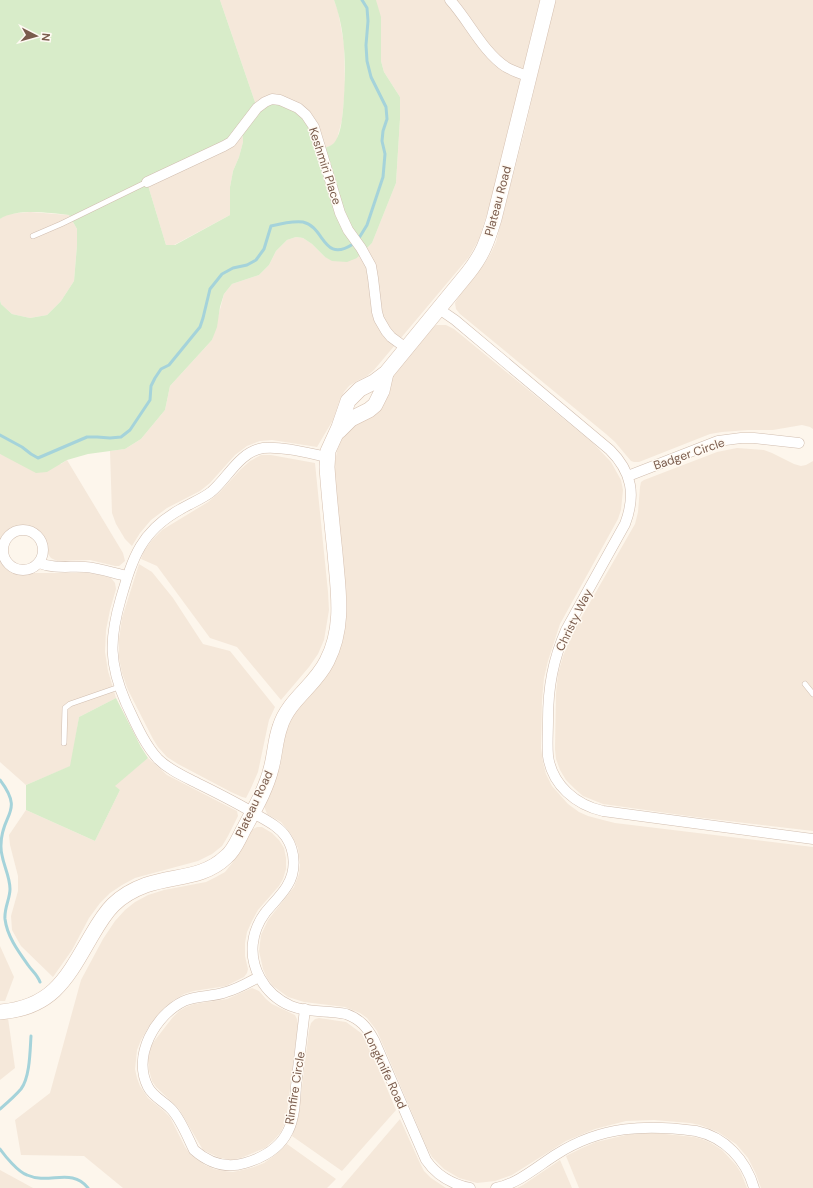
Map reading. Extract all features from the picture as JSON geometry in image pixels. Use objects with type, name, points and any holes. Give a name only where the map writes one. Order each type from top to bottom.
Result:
[{"type":"street","points":[[450,0],[488,51],[506,67],[529,77]]},
{"type":"street","name":"Plateau Road","points":[[0,1012],[22,1008],[37,1003],[55,990],[72,969],[106,913],[124,896],[146,885],[199,873],[223,860],[234,848],[260,797],[272,768],[277,736],[283,718],[288,709],[322,671],[331,652],[337,633],[340,603],[327,457],[331,443],[351,398],[360,389],[374,382],[386,373],[439,309],[477,261],[485,248],[494,219],[548,0]]},
{"type":"street","name":"Keshmiri Place","points":[[147,182],[230,142],[258,108],[265,102],[272,99],[280,100],[298,108],[306,115],[314,128],[340,213],[348,230],[361,248],[371,266],[379,319],[391,337],[406,348]]},
{"type":"street","name":"Christy Way","points":[[439,309],[455,320],[610,450],[623,465],[630,484],[631,494],[629,514],[625,524],[566,630],[552,674],[548,699],[547,747],[549,760],[555,778],[564,790],[576,800],[603,812],[813,839]]},
{"type":"street","name":"Plateau Road","points":[[337,432],[351,419],[369,410],[375,405],[382,391],[386,373]]},
{"type":"street","name":"Badger Circle","points":[[628,476],[718,441],[754,438],[799,443]]},
{"type":"street","name":"Longknife Road","points":[[327,457],[273,448],[264,448],[255,451],[239,462],[212,491],[173,513],[152,530],[137,551],[127,576],[115,620],[112,648],[113,664],[119,687],[145,742],[159,760],[176,772],[252,812],[276,827],[284,835],[290,846],[293,854],[293,872],[287,887],[265,912],[259,922],[253,939],[252,956],[259,977],[271,994],[277,999],[293,1007],[346,1014],[354,1017],[365,1026],[374,1040],[426,1160],[435,1172],[443,1178],[470,1188]]},
{"type":"street","points":[[39,563],[57,567],[96,568],[127,576]]},
{"type":"street","name":"Rimfire Circle","points":[[259,977],[226,992],[194,998],[180,1003],[174,1007],[158,1024],[146,1042],[142,1068],[149,1090],[173,1111],[194,1150],[207,1160],[223,1166],[240,1165],[251,1162],[270,1152],[283,1139],[288,1131],[293,1114],[305,1009]]},
{"type":"street","points":[[496,1188],[511,1183],[559,1152],[588,1138],[618,1129],[649,1127],[703,1132],[718,1140],[734,1152],[741,1160],[750,1175],[754,1188]]},
{"type":"lane","name":"Keshmiri Place","points":[[33,236],[147,182]]},
{"type":"lane","points":[[805,684],[813,694]]},
{"type":"lane","points":[[64,743],[65,708],[70,704],[119,687]]},
{"type":"shaded area","points":[[220,0],[334,0],[338,11],[344,44],[345,88],[342,120],[337,139],[333,145],[321,149],[257,108]]},
{"type":"shaded area","points":[[376,0],[540,0],[491,201],[479,239],[469,257],[374,370],[367,376],[349,386],[344,392],[333,420],[317,447],[272,440],[260,441],[247,446],[235,455],[210,483],[200,491],[167,508],[151,520],[140,533],[132,546],[125,539],[116,524],[112,513],[110,451],[125,449],[141,439],[165,410],[170,386],[212,340],[224,294],[232,284],[259,275],[269,265],[276,251],[287,240],[296,237],[303,238],[312,244],[325,257],[357,258],[372,243],[396,183],[400,119],[400,97],[384,72],[381,61]]},
{"type":"shaded area","points":[[555,0],[813,0],[813,429],[802,425],[773,430],[748,430],[710,434],[639,462],[631,461],[606,434],[460,314],[456,309],[455,303],[459,296],[485,263],[496,242],[525,129]]},
{"type":"shaded area","points":[[242,128],[243,142],[233,171],[230,187],[230,215],[174,245],[166,245],[147,182]]},
{"type":"shaded area","points":[[30,212],[69,215],[77,229],[77,245],[74,281],[61,301],[47,315],[30,318],[12,314],[1,304],[0,219],[7,214]]},
{"type":"shaded area","points":[[436,325],[446,325],[454,329],[593,443],[611,462],[621,480],[623,490],[621,510],[618,519],[560,624],[544,678],[541,748],[546,774],[552,786],[568,804],[579,812],[615,823],[813,847],[813,1188],[761,1188],[748,1158],[736,1144],[718,1132],[690,1123],[654,1120],[626,1121],[595,1129],[566,1141],[512,1175],[495,1181],[477,1183],[459,1178],[444,1169],[432,1157],[377,1031],[367,1018],[360,1013],[345,1007],[304,1002],[288,997],[273,986],[263,969],[259,951],[261,935],[268,920],[294,887],[299,874],[300,865],[298,848],[291,834],[281,822],[267,814],[264,806],[280,767],[287,725],[345,624],[347,603],[334,468],[337,451],[344,434]]},
{"type":"shaded area","points":[[737,448],[764,450],[801,466],[813,461],[813,831],[603,804],[583,796],[575,789],[566,780],[556,759],[556,693],[558,674],[563,656],[577,625],[635,524],[638,512],[641,482],[717,452]]},
{"type":"shaded area","points":[[0,454],[61,464],[67,460],[123,553],[125,561],[119,566],[115,566],[90,560],[57,561],[51,558],[48,554],[45,541],[41,534],[34,529],[25,527],[9,530],[0,542]]},
{"type":"shaded area","points":[[261,455],[271,455],[315,463],[328,592],[329,610],[324,640],[318,654],[281,700],[237,647],[210,638],[157,566],[141,559],[144,551],[162,530],[208,502],[219,493],[250,461]]},
{"type":"shaded area","points":[[0,557],[3,564],[12,571],[21,573],[89,573],[111,578],[115,583],[116,589],[106,630],[105,652],[108,671],[116,698],[79,717],[71,766],[26,785],[0,762]]},
{"type":"shaded area","points":[[139,564],[152,572],[173,598],[203,644],[230,651],[275,707],[269,720],[258,772],[246,798],[231,792],[167,757],[153,739],[128,690],[119,658],[119,639],[122,618]]},
{"type":"shaded area","points":[[148,758],[167,775],[237,811],[238,816],[222,846],[212,854],[198,861],[135,878],[110,893],[100,903],[89,918],[72,950],[53,977],[21,946],[12,930],[11,916],[18,891],[18,876],[9,835],[26,810],[95,841],[120,790],[114,786]]},
{"type":"shaded area","points":[[257,827],[262,827],[272,833],[279,840],[284,848],[286,869],[279,886],[258,910],[247,932],[245,956],[248,969],[247,973],[244,977],[226,986],[184,994],[165,1007],[148,1028],[137,1050],[135,1069],[137,1078],[140,1086],[148,1098],[170,1117],[185,1147],[191,1155],[205,1165],[214,1169],[233,1172],[254,1167],[264,1163],[287,1144],[336,1179],[327,1188],[123,1188],[84,1156],[21,1155],[15,1120],[50,1093],[81,980],[103,939],[115,921],[135,902],[148,895],[164,890],[206,882],[225,872],[241,850],[250,832]]},
{"type":"shaded area","points":[[0,946],[14,977],[5,1001],[0,1001]]},
{"type":"shaded area","points":[[252,988],[259,991],[272,1004],[295,1015],[298,1024],[287,1113],[281,1132],[265,1148],[241,1158],[231,1160],[220,1158],[203,1150],[179,1109],[156,1087],[152,1081],[148,1059],[151,1046],[179,1011],[194,1004],[227,999]]},
{"type":"shaded area","points":[[8,1018],[15,1068],[0,1080],[0,1019]]},
{"type":"shaded area","points":[[319,1018],[346,1022],[361,1033],[367,1041],[396,1110],[342,1171],[292,1136],[298,1119],[309,1030],[311,1023],[315,1019]]},
{"type":"shaded area","points":[[400,1119],[424,1171],[431,1178],[446,1188],[341,1188]]},
{"type":"shaded area","points":[[640,1133],[694,1137],[711,1143],[722,1150],[736,1165],[747,1188],[579,1188],[566,1156],[596,1142]]},
{"type":"shaded area","points":[[560,1160],[572,1188],[517,1188],[523,1185]]},
{"type":"shaded area","points":[[0,1170],[33,1188],[0,1188]]},
{"type":"green space","points":[[0,0],[220,0],[257,108],[265,102],[298,108],[321,149],[332,145],[338,137],[343,110],[345,69],[343,41],[334,0],[376,0],[381,17],[381,61],[384,72],[400,97],[400,119],[396,183],[372,243],[357,258],[347,262],[332,261],[325,257],[312,244],[303,238],[296,237],[287,240],[276,251],[269,265],[259,275],[232,284],[224,294],[220,307],[217,327],[212,340],[170,386],[165,410],[141,439],[125,449],[88,454],[67,460],[47,472],[36,473],[0,454],[0,300],[1,304],[12,314],[30,318],[47,315],[61,301],[74,281],[77,229],[69,215],[43,212],[24,212],[15,213],[0,219]],"holes":[[[242,128],[243,142],[233,171],[230,187],[230,215],[175,245],[166,245],[147,182],[237,135]]]},
{"type":"green space","points":[[116,698],[148,758],[115,786],[120,790],[95,841],[26,810],[26,785],[70,766],[79,717]]},
{"type":"waterway","points":[[359,238],[367,225],[383,177],[385,154],[382,141],[383,131],[387,119],[386,107],[371,77],[367,61],[367,8],[362,0]]},
{"type":"waterway","points":[[0,435],[38,458],[87,437],[121,437],[130,430],[150,400],[151,386],[161,369],[169,365],[200,327],[210,289],[222,274],[233,268],[247,265],[256,260],[264,249],[271,226],[291,222],[303,222],[316,230],[325,242],[336,250],[343,249],[353,244]]},
{"type":"waterway","points":[[0,780],[11,800],[10,813],[4,826],[1,845],[2,856],[10,883],[5,915],[6,925],[17,949],[40,982]]},
{"type":"waterway","points":[[0,1109],[21,1089],[24,1084],[29,1064],[31,1036]]},
{"type":"waterway","points":[[0,1149],[8,1160],[27,1175],[35,1178],[67,1177],[82,1182],[88,1188]]}]
